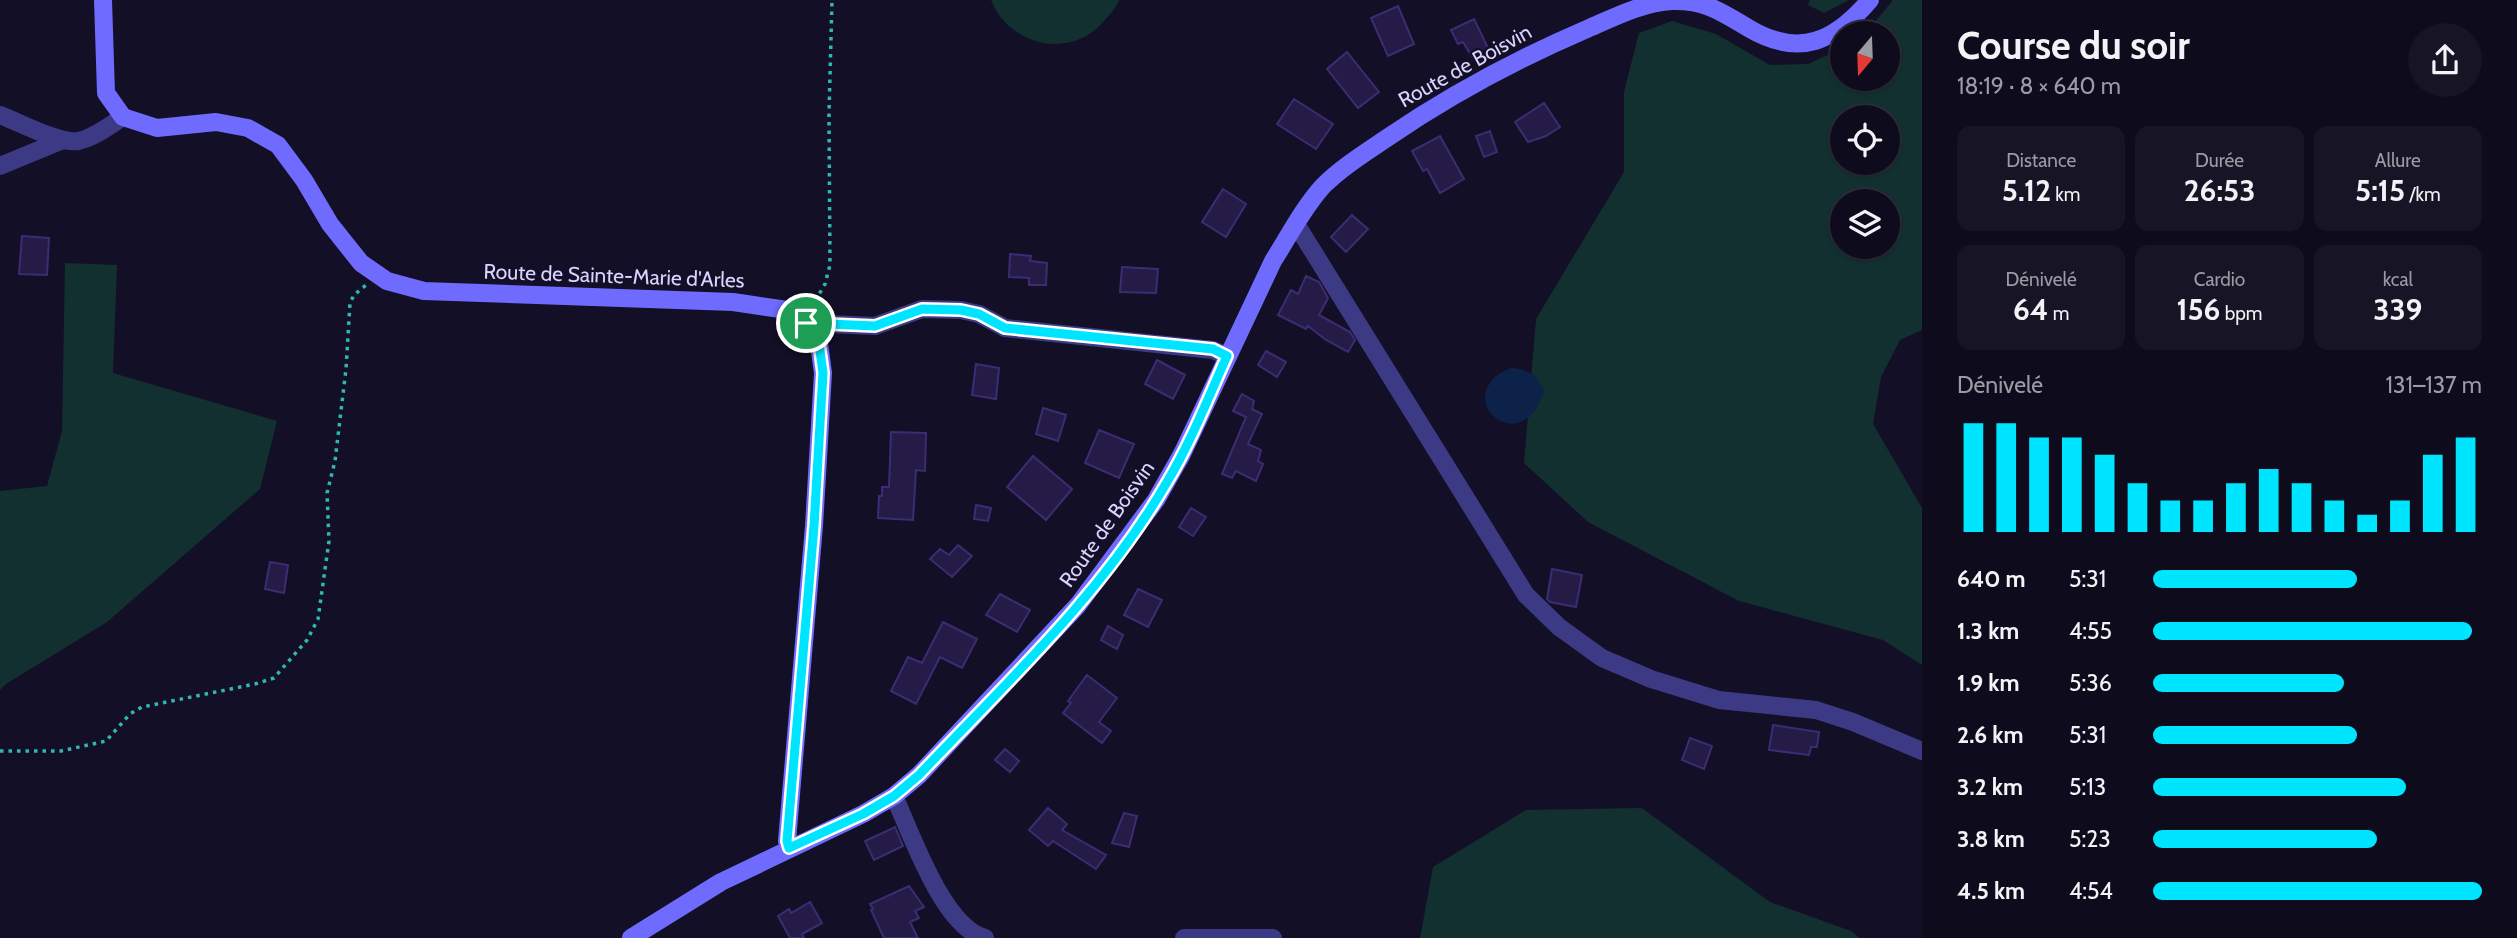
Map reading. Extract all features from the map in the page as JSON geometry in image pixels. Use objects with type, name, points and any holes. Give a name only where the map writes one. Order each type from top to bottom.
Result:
[{"type":"main road","points":[[103,0],[106,93],[123,117]]},
{"type":"main road","name":"Route de Boisvin","points":[[631,938],[721,882],[863,814],[894,796],[919,775],[1078,606],[1114,560],[1168,482],[1273,261],[1323,186],[1349,164],[1428,109],[1534,51],[1629,10],[1674,1],[1705,4],[1719,9],[1768,39],[1800,45],[1832,35],[1846,25],[1870,0]]},
{"type":"main road","name":"Route de Sainte-Marie d'Arles","points":[[123,117],[137,124],[157,128],[216,122],[248,128],[278,145],[304,180],[330,224],[361,263],[387,281],[424,291],[733,302],[787,310],[806,323]]},
{"type":"main road","points":[[789,848],[787,841],[814,526],[823,373],[818,336],[806,323]]},
{"type":"street","points":[[0,115],[64,140],[78,141],[123,117]]},
{"type":"street","points":[[0,166],[64,140]]},
{"type":"street","points":[[1296,224],[1526,595],[1559,628],[1602,658],[1651,679],[1719,700],[1815,710],[1853,722],[1922,751]]},
{"type":"street","points":[[806,323],[875,326],[922,309],[961,310],[979,314],[1005,328],[1213,349],[1227,356]]},
{"type":"street","points":[[894,796],[943,902],[956,920],[970,932],[985,938]]},
{"type":"street","points":[[1184,938],[1273,938]]},
{"type":"path","points":[[806,323],[811,306],[825,284],[830,265],[829,114],[832,0]]},
{"type":"path","points":[[0,751],[61,751],[106,741],[130,714],[142,707],[274,678],[307,640],[318,619],[328,541],[327,493],[335,461],[350,303],[354,295],[378,274]]},
{"type":"green space","points":[[991,0],[1119,0],[1110,14],[1090,34],[1075,41],[1058,44],[1026,37],[1012,28],[1000,16]]},
{"type":"green space","points":[[1810,0],[1849,0],[1824,13],[1808,5]]},
{"type":"green space","points":[[1893,0],[1922,0],[1922,330],[1900,340],[1881,377],[1873,424],[1922,508],[1922,665],[1883,640],[1739,601],[1588,522],[1524,463],[1536,319],[1624,172],[1624,92],[1639,33],[1672,21],[1716,34],[1770,65],[1808,64],[1830,54],[1830,91],[1900,91],[1900,21],[1876,21]]},
{"type":"green space","points":[[65,263],[117,265],[113,373],[277,421],[260,489],[107,622],[0,690],[0,491],[47,486],[62,431]]},
{"type":"green space","points":[[1642,808],[1770,902],[1851,931],[1860,938],[1420,938],[1433,867],[1526,810]]},
{"type":"water","points":[[1511,368],[1531,373],[1544,390],[1535,410],[1524,421],[1511,424],[1499,421],[1490,413],[1485,402],[1487,389],[1496,376]]},
{"type":"building","points":[[1398,6],[1414,44],[1388,56],[1371,18]]},
{"type":"building","points":[[1474,19],[1489,50],[1472,57],[1463,42],[1458,44],[1451,30]]},
{"type":"building","points":[[1347,52],[1379,92],[1358,108],[1327,69]]},
{"type":"building","points":[[1294,99],[1333,124],[1316,149],[1277,124]]},
{"type":"building","points":[[1544,103],[1560,127],[1546,136],[1528,142],[1515,122]]},
{"type":"building","points":[[1490,131],[1497,152],[1484,157],[1476,136]]},
{"type":"building","points":[[1440,136],[1464,179],[1440,193],[1427,169],[1423,171],[1412,151]]},
{"type":"building","points":[[1223,189],[1246,204],[1226,237],[1202,222]]},
{"type":"building","points":[[1352,215],[1368,229],[1346,252],[1331,237]]},
{"type":"building","points":[[22,236],[49,238],[47,275],[19,274]]},
{"type":"building","points":[[1010,254],[1031,256],[1030,261],[1047,263],[1046,285],[1029,285],[1029,278],[1009,277]]},
{"type":"building","points":[[1122,267],[1158,269],[1156,293],[1120,292]]},
{"type":"building","points":[[1306,276],[1319,282],[1328,298],[1319,315],[1350,332],[1355,340],[1348,352],[1308,326],[1306,329],[1278,315],[1291,290],[1298,294]]},
{"type":"building","points":[[1266,351],[1286,362],[1277,377],[1258,365]]},
{"type":"building","points":[[1157,360],[1185,375],[1173,399],[1145,384]]},
{"type":"building","points":[[976,364],[999,368],[996,399],[972,395]]},
{"type":"building","points":[[1242,394],[1254,401],[1252,409],[1262,414],[1248,444],[1261,450],[1258,461],[1263,464],[1256,481],[1236,471],[1232,478],[1222,474],[1246,417],[1233,411]]},
{"type":"building","points":[[1043,408],[1066,415],[1058,441],[1036,434]]},
{"type":"building","points":[[1099,430],[1134,444],[1119,478],[1085,463]]},
{"type":"building","points":[[891,432],[926,433],[925,471],[916,470],[913,520],[878,518],[882,487],[889,487]]},
{"type":"building","points":[[1033,456],[1072,489],[1046,520],[1007,487]]},
{"type":"building","points":[[976,505],[991,508],[988,521],[974,519]]},
{"type":"building","points":[[1191,508],[1206,517],[1193,536],[1179,527]]},
{"type":"building","points":[[958,545],[972,556],[952,577],[930,559],[940,549],[949,555]]},
{"type":"building","points":[[270,562],[288,565],[284,593],[265,589]]},
{"type":"building","points":[[1552,569],[1582,575],[1576,607],[1547,599]]},
{"type":"building","points":[[1138,589],[1162,600],[1148,627],[1124,615]]},
{"type":"building","points":[[1000,594],[1030,610],[1017,632],[986,615]]},
{"type":"building","points":[[943,622],[977,639],[962,668],[940,657],[916,704],[891,691],[908,657],[922,663]]},
{"type":"building","points":[[1108,626],[1123,635],[1117,649],[1101,640]]},
{"type":"building","points":[[1087,675],[1117,698],[1099,722],[1111,731],[1102,743],[1063,713],[1071,703],[1068,701]]},
{"type":"building","points":[[1773,725],[1819,732],[1817,747],[1811,747],[1809,755],[1769,750]]},
{"type":"building","points":[[1690,738],[1712,746],[1704,769],[1682,760]]},
{"type":"building","points":[[1005,749],[1019,761],[1010,772],[995,760]]},
{"type":"building","points":[[1048,808],[1067,824],[1062,830],[1106,855],[1096,869],[1053,841],[1048,846],[1029,830]]},
{"type":"building","points":[[1124,813],[1137,816],[1129,847],[1112,843]]},
{"type":"building","points":[[895,827],[903,846],[874,860],[865,841]]},
{"type":"building","points":[[909,886],[924,907],[915,911],[919,918],[910,922],[918,938],[884,938],[870,904]]},
{"type":"building","points":[[810,902],[822,923],[802,934],[804,938],[790,938],[778,916],[789,909],[791,913]]},
{"type":"route","points":[[922,309],[961,310],[979,314],[1005,328],[1213,349],[1227,356],[1168,482],[1114,560],[1078,606],[919,775],[894,796],[863,814],[789,848],[787,841],[814,526],[823,373],[818,336],[806,323],[875,326],[922,309]]}]
